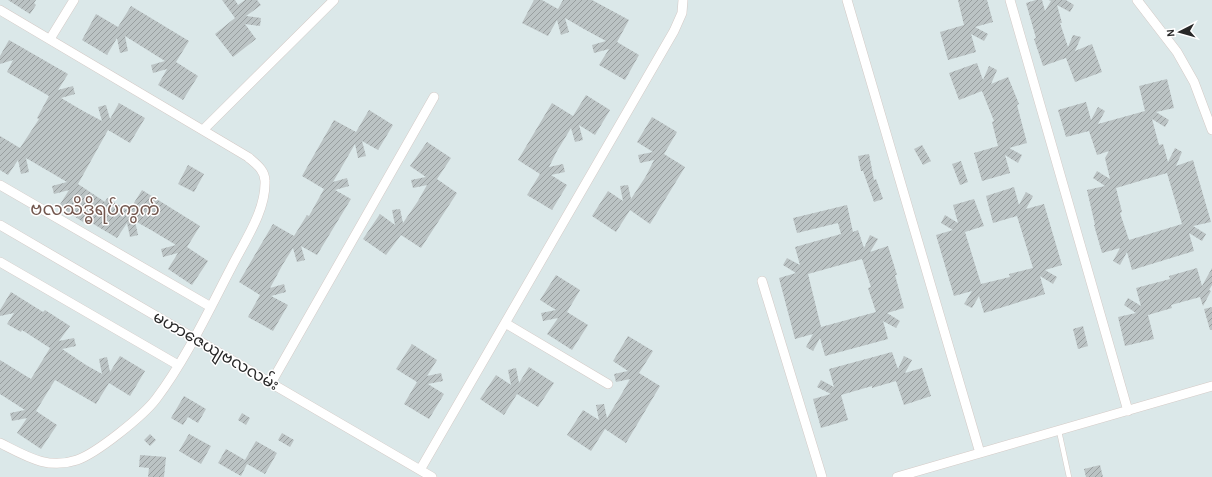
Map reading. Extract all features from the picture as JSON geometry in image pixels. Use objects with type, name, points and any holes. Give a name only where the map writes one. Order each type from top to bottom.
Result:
[{"type":"street","points":[[50,39],[74,0]]},
{"type":"street","points":[[203,130],[334,0]]},
{"type":"street","points":[[420,470],[674,31],[682,13],[682,0]]},
{"type":"street","points":[[847,0],[980,453]]},
{"type":"street","points":[[1010,0],[1128,410]]},
{"type":"street","points":[[1138,0],[1177,52],[1194,82],[1212,130]]},
{"type":"street","points":[[0,10],[248,157],[261,168],[266,180],[264,197],[256,220],[195,338],[155,400],[128,425],[100,447],[78,460],[48,464],[27,457],[0,443]]},
{"type":"street","points":[[271,383],[434,97]]},
{"type":"street","points":[[0,185],[211,307]]},
{"type":"street","name":"မဟာဇေယျဗလလမ်း","points":[[0,225],[432,477]]},
{"type":"street","points":[[0,262],[178,365]]},
{"type":"street","points":[[762,281],[822,477]]},
{"type":"street","points":[[505,323],[608,384]]},
{"type":"street","points":[[897,477],[1212,386]]},
{"type":"lane","points":[[1059,431],[1069,477]]},
{"type":"building","points":[[8,0],[36,0],[34,3],[36,5],[30,14]]},
{"type":"building","points":[[222,0],[235,0],[238,5],[245,0],[257,0],[261,5],[246,16],[261,18],[260,26],[245,24],[256,39],[233,57],[215,34],[235,18]]},
{"type":"building","points":[[534,0],[542,0],[558,9],[563,0],[592,0],[629,20],[617,42],[639,55],[625,80],[599,65],[609,49],[594,53],[592,45],[606,41],[565,18],[569,32],[561,35],[557,20],[548,36],[522,23]]},
{"type":"building","points":[[958,0],[987,0],[993,22],[975,27],[988,34],[984,41],[971,34],[976,52],[948,60],[940,32],[964,25]]},
{"type":"building","points":[[1042,0],[1045,11],[1051,1],[1049,0],[1066,0],[1074,5],[1070,12],[1057,5],[1062,23],[1060,23],[1068,47],[1073,35],[1081,37],[1075,51],[1092,44],[1102,72],[1075,82],[1066,58],[1043,66],[1034,39],[1036,38],[1026,3]]},
{"type":"building","points":[[131,6],[189,41],[176,62],[198,76],[183,100],[158,85],[167,69],[153,73],[151,65],[165,61],[125,36],[128,51],[120,53],[117,38],[107,55],[82,40],[96,14],[118,27]]},
{"type":"building","points":[[9,40],[68,74],[58,90],[73,86],[75,94],[61,98],[85,112],[102,121],[98,107],[106,105],[110,119],[119,103],[145,118],[130,143],[108,130],[78,184],[105,202],[107,198],[129,211],[142,190],[200,226],[187,247],[208,261],[192,285],[168,269],[178,253],[163,257],[161,249],[176,245],[151,230],[135,221],[138,235],[130,237],[127,223],[117,238],[85,219],[83,222],[59,206],[69,190],[54,194],[52,186],[67,182],[26,158],[29,172],[21,174],[18,160],[8,175],[0,170],[0,136],[20,148],[39,119],[37,118],[49,96],[7,72],[13,60],[0,64],[0,56]]},
{"type":"building","points":[[977,63],[983,80],[989,66],[997,70],[991,84],[1008,77],[1019,104],[1017,105],[1027,143],[1009,148],[1022,155],[1018,163],[1005,155],[1010,173],[982,181],[974,153],[998,146],[992,122],[994,121],[982,91],[959,100],[949,73]]},
{"type":"building","points":[[1167,79],[1174,108],[1156,112],[1169,120],[1165,127],[1152,119],[1159,145],[1163,144],[1168,162],[1175,148],[1182,152],[1176,166],[1193,160],[1211,222],[1193,226],[1206,234],[1202,241],[1189,233],[1194,251],[1132,270],[1127,252],[1120,265],[1113,261],[1120,248],[1102,253],[1094,225],[1087,190],[1105,186],[1093,178],[1097,171],[1110,179],[1105,158],[1109,151],[1097,155],[1089,131],[1066,137],[1058,110],[1086,102],[1091,120],[1098,107],[1105,111],[1098,124],[1145,111],[1139,86]],"holes":[[[1167,173],[1182,224],[1129,240],[1120,213],[1122,212],[1116,188]]]},
{"type":"building","points":[[586,95],[610,110],[595,135],[579,125],[583,140],[575,142],[571,128],[557,151],[549,167],[563,164],[565,172],[551,175],[567,185],[552,210],[527,195],[540,174],[518,160],[552,103],[573,116]]},
{"type":"building","points":[[369,110],[393,125],[378,150],[362,141],[366,156],[358,158],[355,144],[333,182],[347,178],[349,186],[335,190],[351,199],[317,255],[301,246],[305,260],[297,262],[293,248],[283,264],[270,288],[284,284],[286,292],[271,296],[288,305],[273,331],[248,317],[260,295],[239,282],[273,224],[294,236],[307,215],[309,216],[324,189],[302,176],[334,120],[356,132]]},
{"type":"building","points":[[652,117],[677,132],[664,154],[685,167],[650,224],[630,210],[616,232],[592,216],[608,191],[623,201],[620,186],[628,185],[631,199],[646,176],[654,160],[640,163],[638,155],[653,152],[637,142]]},
{"type":"building","points":[[427,142],[451,158],[437,179],[457,193],[421,248],[401,235],[386,255],[363,239],[380,214],[395,225],[392,210],[400,209],[403,223],[418,201],[427,185],[413,188],[411,180],[426,177],[410,166]]},
{"type":"building","points":[[922,145],[931,161],[923,165],[914,149]]},
{"type":"building","points":[[869,154],[874,180],[876,179],[883,199],[874,202],[863,171],[861,171],[858,156]]},
{"type":"building","points":[[961,161],[968,182],[960,185],[952,164]]},
{"type":"building","points":[[188,165],[204,174],[194,192],[178,184]]},
{"type":"building","points":[[1014,187],[1019,205],[1026,192],[1033,196],[1026,209],[1044,204],[1062,265],[1045,270],[1057,277],[1053,284],[1040,276],[1045,294],[984,313],[979,296],[972,308],[964,304],[972,291],[954,296],[936,235],[953,230],[941,223],[945,215],[958,223],[953,205],[974,199],[984,226],[965,232],[981,284],[1010,277],[1009,274],[1033,268],[1017,216],[993,223],[986,196]]},
{"type":"building","points":[[847,205],[853,232],[858,230],[864,248],[870,235],[878,239],[870,252],[888,246],[897,275],[895,275],[904,308],[887,313],[900,321],[896,328],[883,321],[888,339],[825,356],[820,338],[813,351],[806,347],[813,334],[795,339],[779,278],[796,273],[783,265],[787,258],[800,265],[795,247],[841,234],[838,223],[797,233],[793,218]],"holes":[[[862,259],[871,287],[868,288],[876,312],[821,327],[808,274]]]},
{"type":"building","points":[[1197,268],[1202,286],[1212,268],[1212,285],[1209,290],[1211,291],[1203,306],[1200,297],[1171,305],[1172,308],[1148,315],[1154,339],[1125,346],[1118,317],[1136,313],[1124,305],[1128,298],[1141,306],[1136,288],[1170,279],[1169,276]]},
{"type":"building","points":[[556,275],[580,290],[567,312],[588,325],[572,350],[547,334],[558,318],[543,321],[541,313],[556,310],[540,300]]},
{"type":"building","points":[[11,292],[43,312],[45,310],[70,326],[59,341],[74,338],[76,346],[62,349],[86,365],[102,374],[99,359],[107,357],[110,372],[120,356],[145,371],[130,396],[109,383],[96,404],[55,380],[36,411],[57,425],[41,449],[17,433],[27,418],[12,421],[10,413],[25,410],[0,394],[0,360],[31,379],[50,348],[22,330],[21,332],[7,324],[14,313],[0,316],[0,310]]},
{"type":"building","points":[[1212,307],[1212,330],[1210,330],[1204,309]]},
{"type":"building","points":[[1083,326],[1088,346],[1078,349],[1073,329]]},
{"type":"building","points":[[628,336],[653,351],[639,373],[660,386],[626,443],[605,429],[591,451],[567,435],[583,410],[599,420],[596,405],[604,404],[607,418],[630,379],[616,382],[614,374],[628,371],[613,361]]},
{"type":"building","points":[[412,344],[437,360],[427,376],[441,373],[443,381],[428,384],[444,394],[429,419],[404,404],[417,382],[396,369]]},
{"type":"building","points":[[892,352],[898,369],[904,356],[912,360],[905,373],[922,368],[931,396],[904,405],[896,381],[841,395],[848,420],[821,428],[813,399],[831,394],[817,387],[821,380],[834,387],[829,369]]},
{"type":"building","points":[[529,367],[554,383],[538,407],[517,394],[504,415],[480,399],[496,375],[511,385],[508,370],[516,368],[519,383]]},
{"type":"building","points":[[184,396],[206,409],[198,423],[188,417],[183,425],[171,418]]},
{"type":"building","points":[[242,413],[250,418],[246,425],[238,420]]},
{"type":"building","points":[[282,433],[294,440],[290,447],[278,440]]},
{"type":"building","points":[[150,434],[156,440],[150,446],[144,440]]},
{"type":"building","points":[[189,434],[211,446],[201,464],[179,451]]},
{"type":"building","points":[[256,441],[277,453],[265,474],[247,464],[241,476],[218,463],[226,449],[245,460]]},
{"type":"building","points":[[140,455],[166,457],[164,477],[148,477],[149,468],[139,467]]},
{"type":"building","points":[[1100,465],[1103,477],[1086,477],[1084,469]]},
{"type":"district","name":"ဗလသိဒ္ဓိရပ်ကွက်","points":[[95,210]]}]
